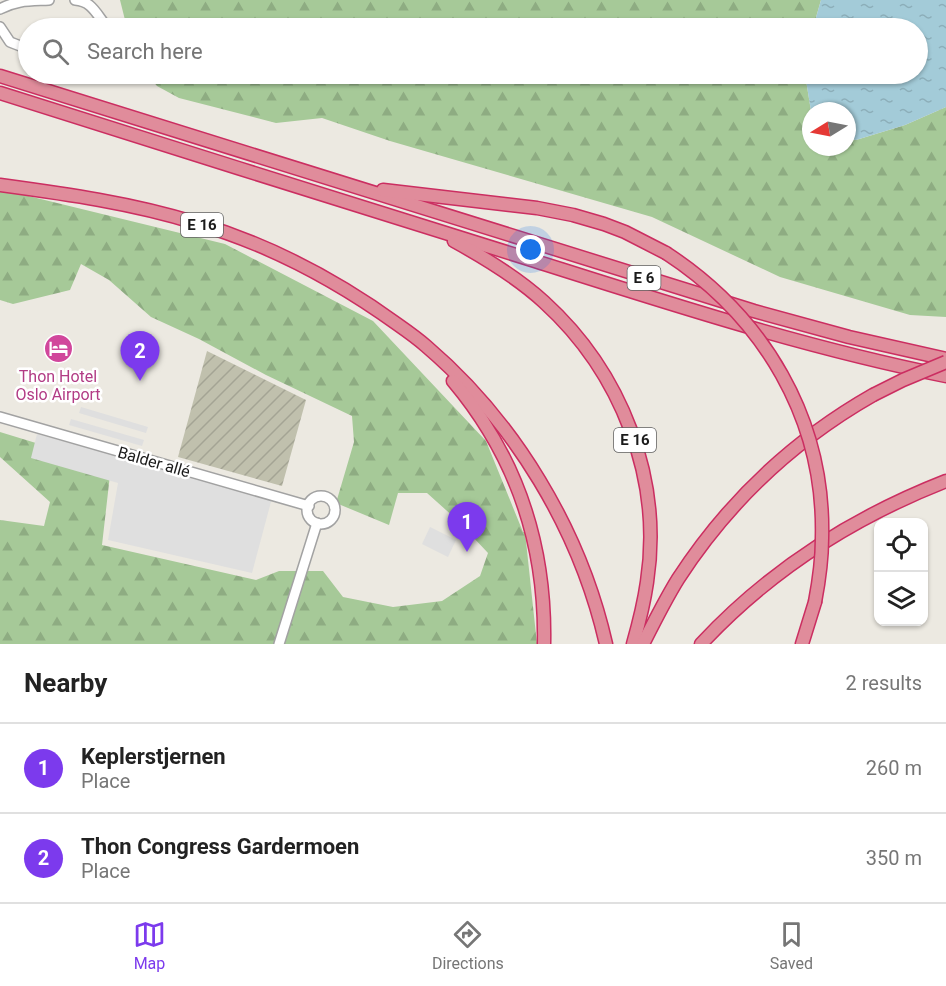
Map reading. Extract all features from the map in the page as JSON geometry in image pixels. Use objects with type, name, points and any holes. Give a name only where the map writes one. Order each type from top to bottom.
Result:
[{"type":"highway","name":"E 6","points":[[0,76],[18,82]]},
{"type":"highway","name":"E 6","points":[[26,84],[754,311],[946,361]]},
{"type":"highway","name":"E 6","points":[[0,93],[752,328],[856,356],[946,376]]},
{"type":"highway","points":[[346,184],[449,199],[537,208],[573,214],[614,227],[666,253],[706,283],[740,315],[764,345],[780,371],[793,396],[812,448],[820,491],[822,539],[815,602],[802,644]]},
{"type":"highway","name":"E 16","points":[[0,185],[108,201],[153,211],[198,223],[250,242],[302,266],[345,290],[385,315],[425,345],[468,386],[496,418],[531,467],[572,544],[589,587],[606,644]]},
{"type":"highway","name":"E 16","points":[[423,226],[500,268],[543,300],[581,340],[614,390],[629,424],[641,461],[650,520],[648,580],[633,644]]},
{"type":"highway","name":"E 16","points":[[385,315],[450,377],[477,411],[512,474],[529,520],[539,562],[544,644]]},
{"type":"highway","points":[[644,644],[663,606],[691,560],[736,503],[771,468],[829,422],[873,395],[946,361]]},
{"type":"highway","points":[[701,644],[760,589],[812,550],[874,513],[946,481]]},
{"type":"street","points":[[0,9],[13,2],[49,0]]},
{"type":"street","points":[[75,0],[90,4],[100,18]]},
{"type":"street","points":[[0,27],[9,42],[18,45]]},
{"type":"street","name":"Balder allé","points":[[0,417],[309,506]]},
{"type":"street","points":[[323,496],[334,504],[335,513],[326,523],[317,523],[310,518],[309,506],[315,498],[323,496]]},
{"type":"street","points":[[279,644],[317,523]]},
{"type":"shaded area","points":[[207,351],[306,400],[282,486],[178,457]]},
{"type":"shaded area","points":[[81,407],[148,427],[146,433],[79,413]]},
{"type":"shaded area","points":[[71,419],[144,440],[142,446],[69,425]]},
{"type":"shaded area","points":[[37,434],[272,498],[252,573],[108,540],[118,483],[31,458]]},
{"type":"shaded area","points":[[430,527],[456,540],[448,557],[422,544]]},
{"type":"green space","points":[[120,0],[821,0],[816,18],[124,18]]},
{"type":"green space","points":[[155,84],[807,84],[810,102],[802,102],[802,156],[856,156],[856,140],[905,125],[946,107],[946,317],[910,315],[780,277],[652,217],[390,141],[322,118],[276,123],[179,98]]},
{"type":"green space","points":[[0,192],[12,192],[225,244],[373,321],[486,441],[523,532],[525,532],[537,644],[0,644],[0,520],[44,526],[50,502],[0,457],[0,432],[111,466],[102,545],[256,580],[279,571],[323,571],[343,597],[393,607],[442,601],[480,576],[488,553],[427,493],[398,493],[389,525],[336,503],[354,442],[352,416],[151,317],[109,280],[81,264],[70,290],[13,304],[0,300]]},
{"type":"water","points":[[821,0],[946,0],[946,107],[905,125],[856,140],[856,102],[810,102],[807,84],[928,84],[928,18],[816,18]]},
{"type":"place","name":"Thon Hotel Oslo Airport","points":[[58,348]]},
{"type":"place","name":"Thon Congress Gardermoen","points":[[140,381]]},
{"type":"place","name":"Keplerstjernen","points":[[467,552]]}]
